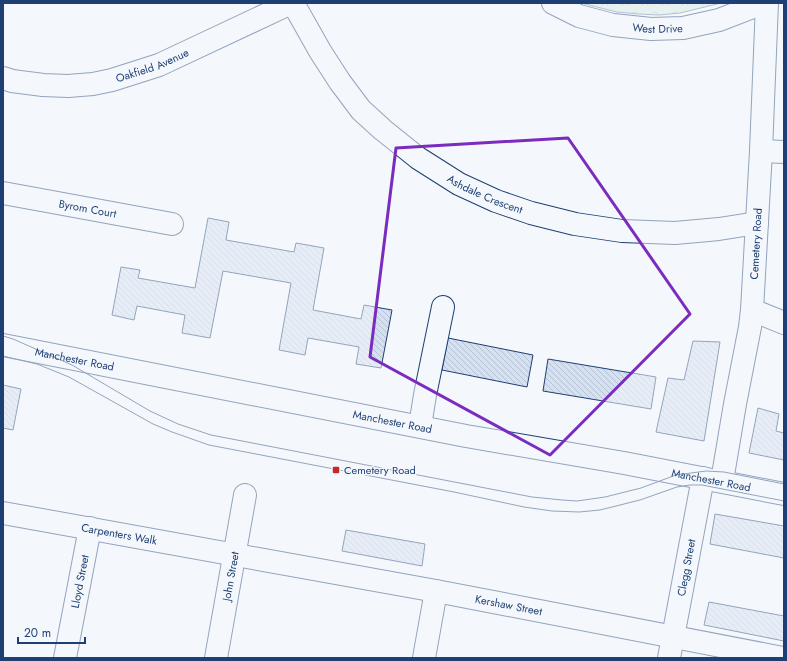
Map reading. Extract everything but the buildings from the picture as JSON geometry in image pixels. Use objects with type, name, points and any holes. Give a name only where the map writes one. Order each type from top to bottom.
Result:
[{"type":"street","name":"Oakfield Avenue","points":[[3,78],[12,81],[43,85],[68,86],[93,84],[112,80],[158,65],[292,3]]},
{"type":"street","name":"Ashdale Crescent","points":[[292,3],[320,51],[340,82],[361,110],[418,158],[459,184],[496,201],[531,213],[575,224],[622,231],[676,233],[719,229],[757,223]]},
{"type":"street","name":"West Drive","points":[[553,3],[579,16],[613,25],[651,29],[683,28],[718,20],[763,3]]},
{"type":"street","name":"Cemetery Road","points":[[713,480],[735,404],[752,310],[761,151],[767,3]]},
{"type":"street","points":[[761,151],[784,152]]},
{"type":"street","name":"Byrom Court","points":[[3,192],[172,224]]},
{"type":"street","points":[[420,426],[443,307]]},
{"type":"street","points":[[752,310],[784,322]]},
{"type":"street","name":"Manchester Road","points":[[3,345],[466,436],[784,494]]},
{"type":"street","name":"Clegg Street","points":[[669,658],[713,480]]},
{"type":"street","name":"John Street","points":[[216,658],[245,495]]},
{"type":"street","name":"Carpenters Walk","points":[[3,513],[235,555]]},
{"type":"street","name":"Lloyd Street","points":[[65,658],[90,528]]},
{"type":"street","name":"Kershaw Street","points":[[235,555],[436,591],[783,658]]},
{"type":"street","points":[[424,658],[436,591]]},
{"type":"highlighted area","points":[[568,138],[690,314],[550,455],[370,357],[396,148]]},
{"type":"green space","points":[[581,3],[721,3],[680,13],[659,15],[617,12]]},
{"type":"tram line","points":[[3,336],[72,365],[150,411],[178,424],[211,435],[532,497],[577,501],[605,497],[641,488],[676,475],[706,471],[724,472],[784,484]]},
{"type":"tram line","points":[[3,356],[37,364],[69,377],[153,424],[209,445],[524,507],[552,511],[579,512],[600,510],[640,500],[677,487],[690,485],[702,485],[784,501]]},
{"type":"place","name":"Cemetery Road","points":[[336,470]]}]
